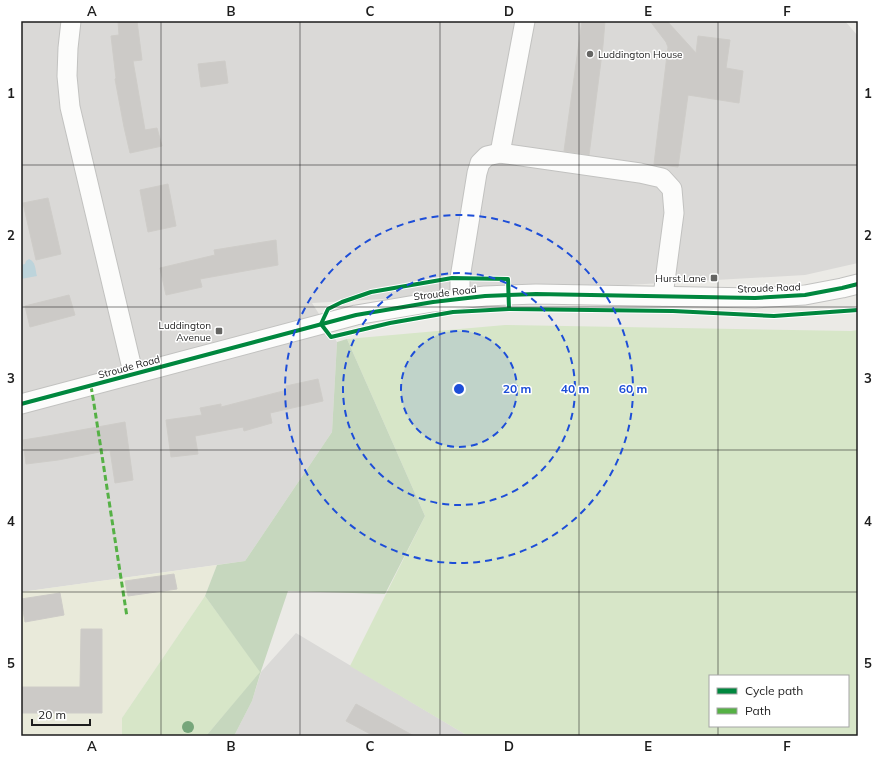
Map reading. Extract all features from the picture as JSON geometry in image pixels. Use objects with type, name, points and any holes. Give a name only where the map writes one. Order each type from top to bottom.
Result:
[{"type":"street","points":[[71,21],[67,76],[70,107],[130,364],[134,374]]},
{"type":"street","points":[[500,153],[526,21]]},
{"type":"street","points":[[460,299],[460,278],[477,172],[480,163],[488,156],[500,153],[640,173],[662,178],[672,189],[674,214],[663,296]]},
{"type":"street","name":"Stroude Road","points":[[21,404],[356,315],[433,302],[485,296],[536,294],[755,298],[805,295],[858,284]]},
{"type":"shaded area","points":[[21,21],[845,21],[858,36],[858,263],[805,275],[312,303],[337,342],[332,432],[245,561],[21,592]]},
{"type":"shaded area","points":[[296,633],[468,736],[234,736],[252,701],[261,672]]},
{"type":"green space","points":[[505,325],[858,330],[858,736],[468,736],[350,666],[425,516],[347,339]]},
{"type":"green space","points":[[347,339],[425,516],[385,594],[288,591],[252,701],[234,736],[206,736],[260,672],[205,596],[217,565],[245,561],[332,432],[337,342]]},
{"type":"green space","points":[[217,565],[205,596],[122,718],[122,736],[21,736],[21,592]]},
{"type":"green space","points":[[205,596],[261,672],[206,736],[122,736],[122,718]]},
{"type":"water","points":[[29,259],[34,264],[37,276],[21,279],[21,265],[25,264]]},
{"type":"building","points":[[118,21],[137,21],[142,60],[133,61],[145,130],[157,128],[162,146],[130,153],[115,79],[111,36],[119,35]]},
{"type":"building","points":[[582,21],[605,21],[589,155],[564,151]]},
{"type":"building","points":[[650,21],[667,21],[696,53],[698,36],[730,40],[726,68],[743,71],[739,103],[688,95],[678,167],[654,164],[668,47],[666,42]]},
{"type":"building","points":[[225,61],[228,83],[201,87],[198,64]]},
{"type":"building","points":[[168,184],[176,226],[148,232],[140,190]]},
{"type":"building","points":[[48,198],[61,254],[36,260],[23,203]]},
{"type":"building","points":[[276,240],[278,265],[200,279],[202,287],[166,295],[160,268],[215,255],[214,250]]},
{"type":"building","points":[[69,295],[75,315],[30,327],[25,306]]},
{"type":"building","points":[[318,379],[323,401],[270,413],[272,423],[244,431],[243,427],[195,436],[198,454],[171,457],[166,420],[202,415],[200,408],[221,404],[221,407],[287,390],[286,386]]},
{"type":"building","points":[[125,422],[133,480],[115,483],[110,450],[58,460],[26,464],[23,440]]},
{"type":"building","points":[[174,574],[177,589],[128,596],[125,581]]},
{"type":"building","points":[[60,593],[64,615],[25,622],[21,599]]},
{"type":"building","points":[[81,629],[102,629],[102,713],[22,713],[22,687],[80,687]]},
{"type":"building","points":[[356,704],[414,736],[374,736],[346,721]]},
{"type":"marked path","points":[[91,386],[127,617]]},
{"type":"cycle path","points":[[509,309],[508,279],[452,278],[371,292],[342,302],[328,309],[321,324],[331,337],[390,323],[453,312],[509,309],[673,311],[774,316],[858,310]]},
{"type":"cycle path","points":[[21,404],[356,315],[433,302],[485,296],[536,294],[755,298],[805,295],[858,284]]},
{"type":"place","name":"Luddington House","points":[[590,54]]},
{"type":"place","name":"Hurst Lane","points":[[714,278]]},
{"type":"place","name":"Luddington Avenue","points":[[219,331]]}]
